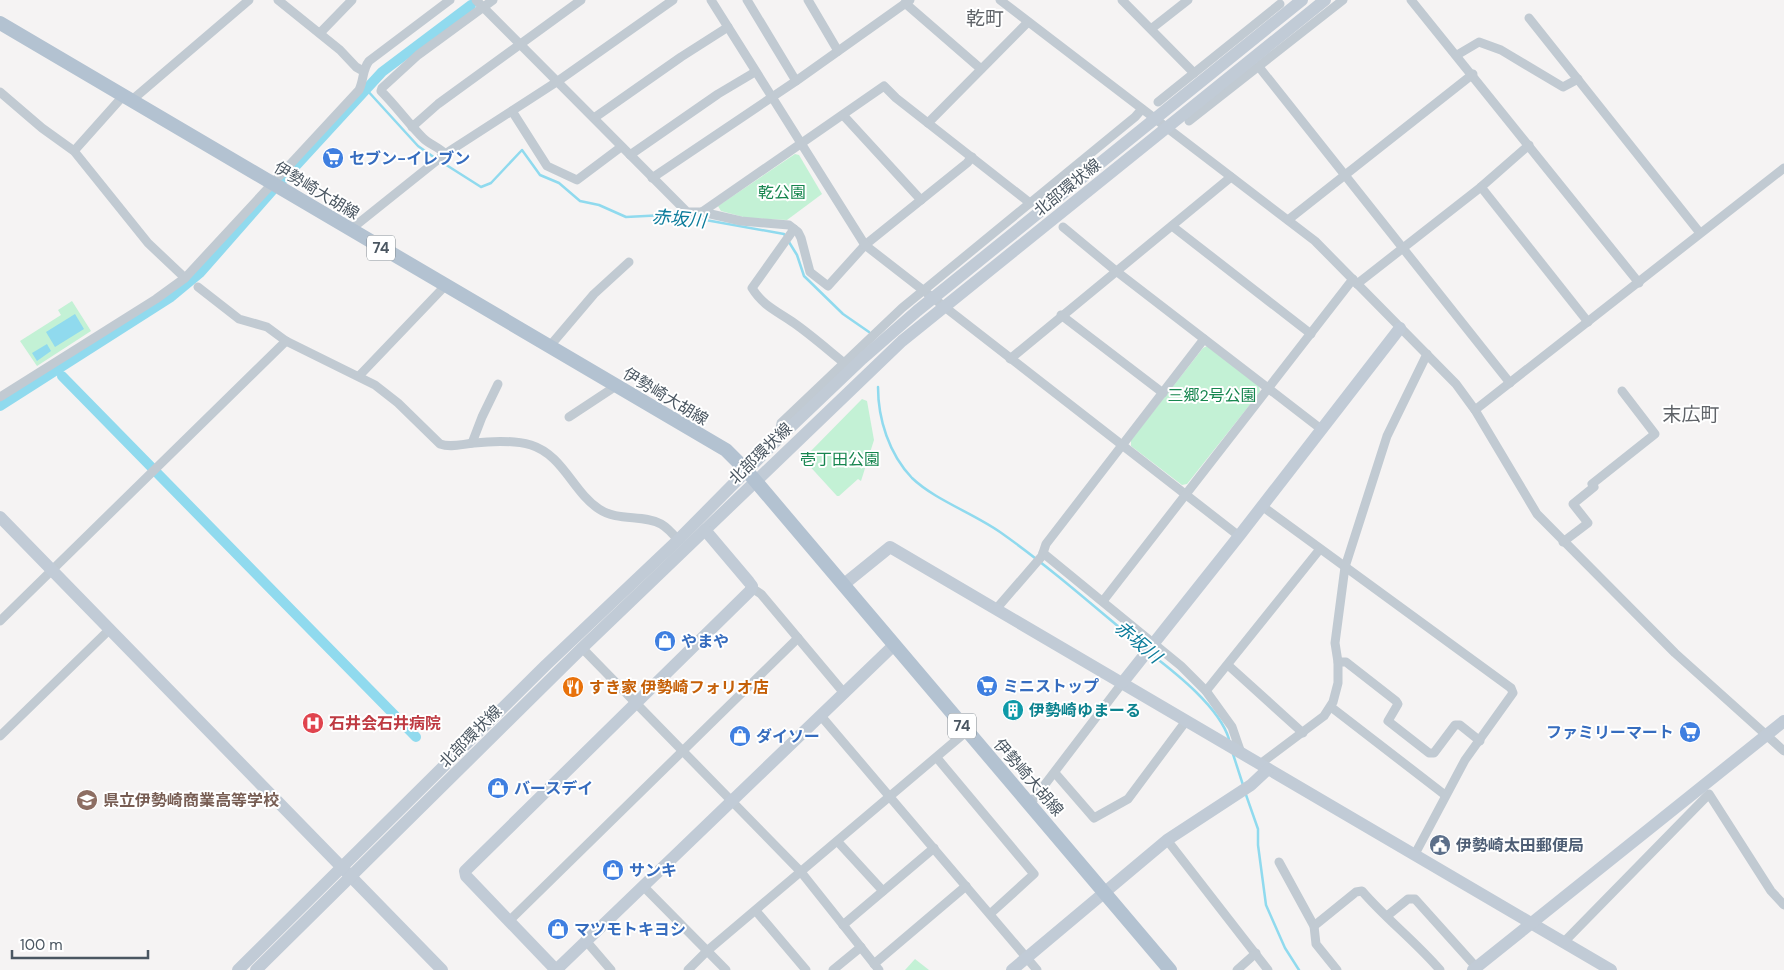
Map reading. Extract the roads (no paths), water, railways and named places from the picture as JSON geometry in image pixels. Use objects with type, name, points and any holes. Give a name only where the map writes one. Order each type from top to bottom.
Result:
[{"type":"main road","name":"伊勢崎大胡線","points":[[0,23],[549,348],[726,450],[751,476],[1170,970]]},
{"type":"street","points":[[74,151],[128,98],[249,0]]},
{"type":"street","points":[[278,0],[320,33],[363,71]]},
{"type":"street","points":[[320,33],[352,0]]},
{"type":"street","points":[[0,397],[156,299],[184,278],[359,90],[363,82],[363,71],[369,61],[386,46],[450,0]]},
{"type":"street","points":[[476,0],[558,80],[630,156],[687,212],[702,212],[741,221],[784,224],[794,229],[802,238],[810,272],[828,286],[865,245],[972,157]]},
{"type":"street","points":[[445,154],[440,149],[428,144],[412,127],[400,110],[381,91],[418,55],[493,0]]},
{"type":"street","points":[[412,127],[438,104],[581,0]]},
{"type":"street","points":[[350,230],[445,154],[558,80],[673,0]]},
{"type":"street","points":[[711,0],[865,245],[1185,496],[1240,536]]},
{"type":"street","points":[[747,0],[796,80]]},
{"type":"street","points":[[808,0],[838,51]]},
{"type":"street","points":[[1000,0],[1315,241],[1452,379],[1475,410],[1537,514],[1675,653],[1784,752]]},
{"type":"street","points":[[1122,0],[1151,29],[1190,76]]},
{"type":"street","points":[[1151,29],[1188,0]]},
{"type":"street","name":"北部環状線","points":[[256,970],[352,878],[582,648],[705,530],[751,476],[778,439],[928,294],[1274,23],[1303,3],[1325,0]]},
{"type":"street","points":[[1190,121],[1343,0]]},
{"type":"street","points":[[1412,0],[1639,283]]},
{"type":"street","points":[[652,178],[908,2],[981,69]]},
{"type":"street","name":"北部環状線","points":[[238,970],[546,664],[678,540],[943,306],[1286,32],[1303,3]]},
{"type":"street","points":[[1158,102],[1280,4]]},
{"type":"street","points":[[1529,18],[1700,232]]},
{"type":"street","points":[[928,123],[1028,22]]},
{"type":"street","points":[[1252,27],[1274,23]]},
{"type":"street","points":[[594,118],[681,57],[728,27]]},
{"type":"street","points":[[1277,52],[1286,32]]},
{"type":"street","points":[[1457,55],[1479,42],[1501,50],[1563,87],[1578,79]]},
{"type":"street","points":[[1259,67],[1510,383]]},
{"type":"street","points":[[630,156],[718,94],[755,72]]},
{"type":"street","points":[[1288,220],[1472,74]]},
{"type":"street","points":[[1230,77],[1248,75]]},
{"type":"street","points":[[1175,101],[1190,76]]},
{"type":"street","points":[[702,212],[884,86],[1030,203]]},
{"type":"street","points":[[0,92],[42,128],[74,151],[148,243],[184,278]]},
{"type":"street","points":[[778,439],[781,423],[843,362],[928,294],[1030,203],[1135,118],[1142,109]]},
{"type":"street","points":[[512,111],[547,166],[577,180],[622,147]]},
{"type":"street","points":[[843,115],[921,200]]},
{"type":"street","points":[[1103,601],[1268,388],[1355,282],[1403,249],[1481,187],[1529,145]]},
{"type":"street","points":[[1475,410],[1784,168]]},
{"type":"street","points":[[1010,359],[1231,177]]},
{"type":"street","points":[[1481,187],[1588,322]]},
{"type":"street","points":[[1172,226],[1311,334]]},
{"type":"street","points":[[1063,227],[1204,340],[1321,429]]},
{"type":"street","points":[[794,229],[752,288],[759,298],[775,313],[792,322],[843,362]]},
{"type":"street","points":[[549,348],[594,294],[629,262]]},
{"type":"street","points":[[359,376],[445,286]]},
{"type":"street","points":[[198,287],[236,316],[267,327],[286,341],[359,376],[387,393],[440,444],[449,446],[509,442],[536,447],[548,454],[563,468],[586,498],[602,511],[615,516],[658,523],[678,540]]},
{"type":"street","points":[[1062,315],[1163,393]]},
{"type":"street","points":[[1030,804],[1400,328]]},
{"type":"street","points":[[997,608],[1043,553],[1046,544],[1204,340]]},
{"type":"street","points":[[0,621],[286,341]]},
{"type":"street","points":[[1012,970],[1167,840],[1251,785],[1264,767],[1331,707],[1338,684],[1338,662],[1335,643],[1345,567],[1387,436],[1427,354]]},
{"type":"street","points":[[472,443],[498,384]]},
{"type":"street","points":[[569,417],[616,386]]},
{"type":"street","points":[[1563,542],[1588,523],[1573,504],[1594,487],[1592,484],[1656,434],[1622,391]]},
{"type":"street","points":[[1262,506],[1511,688],[1513,693],[1465,760],[1415,854]]},
{"type":"street","points":[[0,517],[442,970]]},
{"type":"street","points":[[705,530],[752,588],[761,594],[844,693]]},
{"type":"street","points":[[843,584],[890,547],[997,608],[1611,970]]},
{"type":"street","points":[[1206,692],[1229,666],[1320,549]]},
{"type":"street","points":[[1043,553],[1103,601],[1152,645],[1181,666],[1206,692],[1232,726],[1241,753]]},
{"type":"street","points":[[752,588],[465,870],[466,876],[556,970],[894,646]]},
{"type":"street","points":[[0,736],[109,630]]},
{"type":"street","points":[[509,921],[798,638]]},
{"type":"street","points":[[582,648],[801,872],[877,967],[966,886]]},
{"type":"street","points":[[1338,662],[1346,662],[1396,701],[1398,704],[1388,721],[1429,753],[1434,753],[1455,725],[1460,725],[1480,740]]},
{"type":"street","points":[[1229,666],[1303,733]]},
{"type":"street","points":[[1331,707],[1445,795]]},
{"type":"street","points":[[821,716],[1037,970]]},
{"type":"street","points":[[1055,773],[1094,818],[1128,799],[1186,721]]},
{"type":"street","points":[[1386,916],[1408,899],[1415,899],[1475,969],[1784,721]]},
{"type":"street","points":[[688,970],[707,951],[967,731]]},
{"type":"street","points":[[937,758],[1034,874],[990,914]]},
{"type":"street","points":[[1564,942],[1709,794],[1771,891],[1784,905]]},
{"type":"street","points":[[1167,840],[1268,970]]},
{"type":"street","points":[[838,842],[883,891]]},
{"type":"street","points":[[843,925],[934,848]]},
{"type":"street","points":[[1279,862],[1314,926],[1316,944],[1337,970]]},
{"type":"street","points":[[644,887],[726,970]]},
{"type":"street","points":[[1314,926],[1356,892],[1362,892],[1378,911],[1420,947],[1440,970]]},
{"type":"street","points":[[756,911],[806,970]]},
{"type":"street","points":[[587,942],[611,970]]},
{"type":"street","points":[[833,970],[861,947]]},
{"type":"street","points":[[1237,970],[1256,953]]},
{"type":"water","points":[[75,314],[84,329],[55,347],[46,332]]},
{"type":"water","points":[[47,344],[51,351],[37,361],[32,353]]},
{"type":"waterway","name":"赤坂川","points":[[280,183],[382,72],[471,5]]},
{"type":"waterway","name":"赤坂川","points":[[366,89],[418,146],[435,158]]},
{"type":"waterway","name":"赤坂川","points":[[440,161],[481,187],[491,183],[522,150],[540,175],[559,183],[580,201],[599,205],[626,217],[665,215],[683,219],[700,219],[784,234],[797,255],[804,276],[843,314],[869,332]]},
{"type":"waterway","points":[[0,406],[171,297],[200,273],[272,191]]},
{"type":"waterway","points":[[62,376],[416,737]]},
{"type":"waterway","name":"赤坂川","points":[[878,387],[880,411],[886,436],[897,458],[912,478],[943,500],[1000,532],[1074,589],[1145,649]]},
{"type":"waterway","name":"赤坂川","points":[[1151,654],[1173,671],[1207,703],[1224,727],[1229,739]]},
{"type":"waterway","name":"赤坂川","points":[[1233,754],[1243,785]]},
{"type":"waterway","name":"赤坂川","points":[[1245,792],[1258,829],[1258,845],[1266,905],[1285,948],[1299,970]]},
{"type":"place","name":"セブン-イレブン","points":[[333,158]]},
{"type":"place","name":"やまや","points":[[665,641]]},
{"type":"place","name":"ミニストップ","points":[[987,686]]},
{"type":"place","name":"すき家 伊勢崎フォリオ店","points":[[573,687]]},
{"type":"place","name":"伊勢崎ゆまーる","points":[[1013,710]]},
{"type":"place","name":"石井会石井病院","points":[[313,723]]},
{"type":"place","name":"ファミリーマート","points":[[1690,732]]},
{"type":"place","name":"ダイソー","points":[[740,736]]},
{"type":"place","name":"バースデイ","points":[[498,788]]},
{"type":"place","name":"県立伊勢崎商業高等学校","points":[[87,800]]},
{"type":"place","name":"伊勢崎太田郵便局","points":[[1440,845]]},
{"type":"place","name":"サンキ","points":[[613,870]]},
{"type":"place","name":"マツモトキヨシ","points":[[558,929]]},
{"type":"district","name":"乾町","points":[[985,18]]},
{"type":"district","name":"末広町","points":[[1691,414]]},
{"type":"park label","name":"乾公園","points":[[782,192]]},
{"type":"park label","name":"三郷2号公園","points":[[1212,395]]},
{"type":"park label","name":"壱丁田公園","points":[[840,459]]}]
